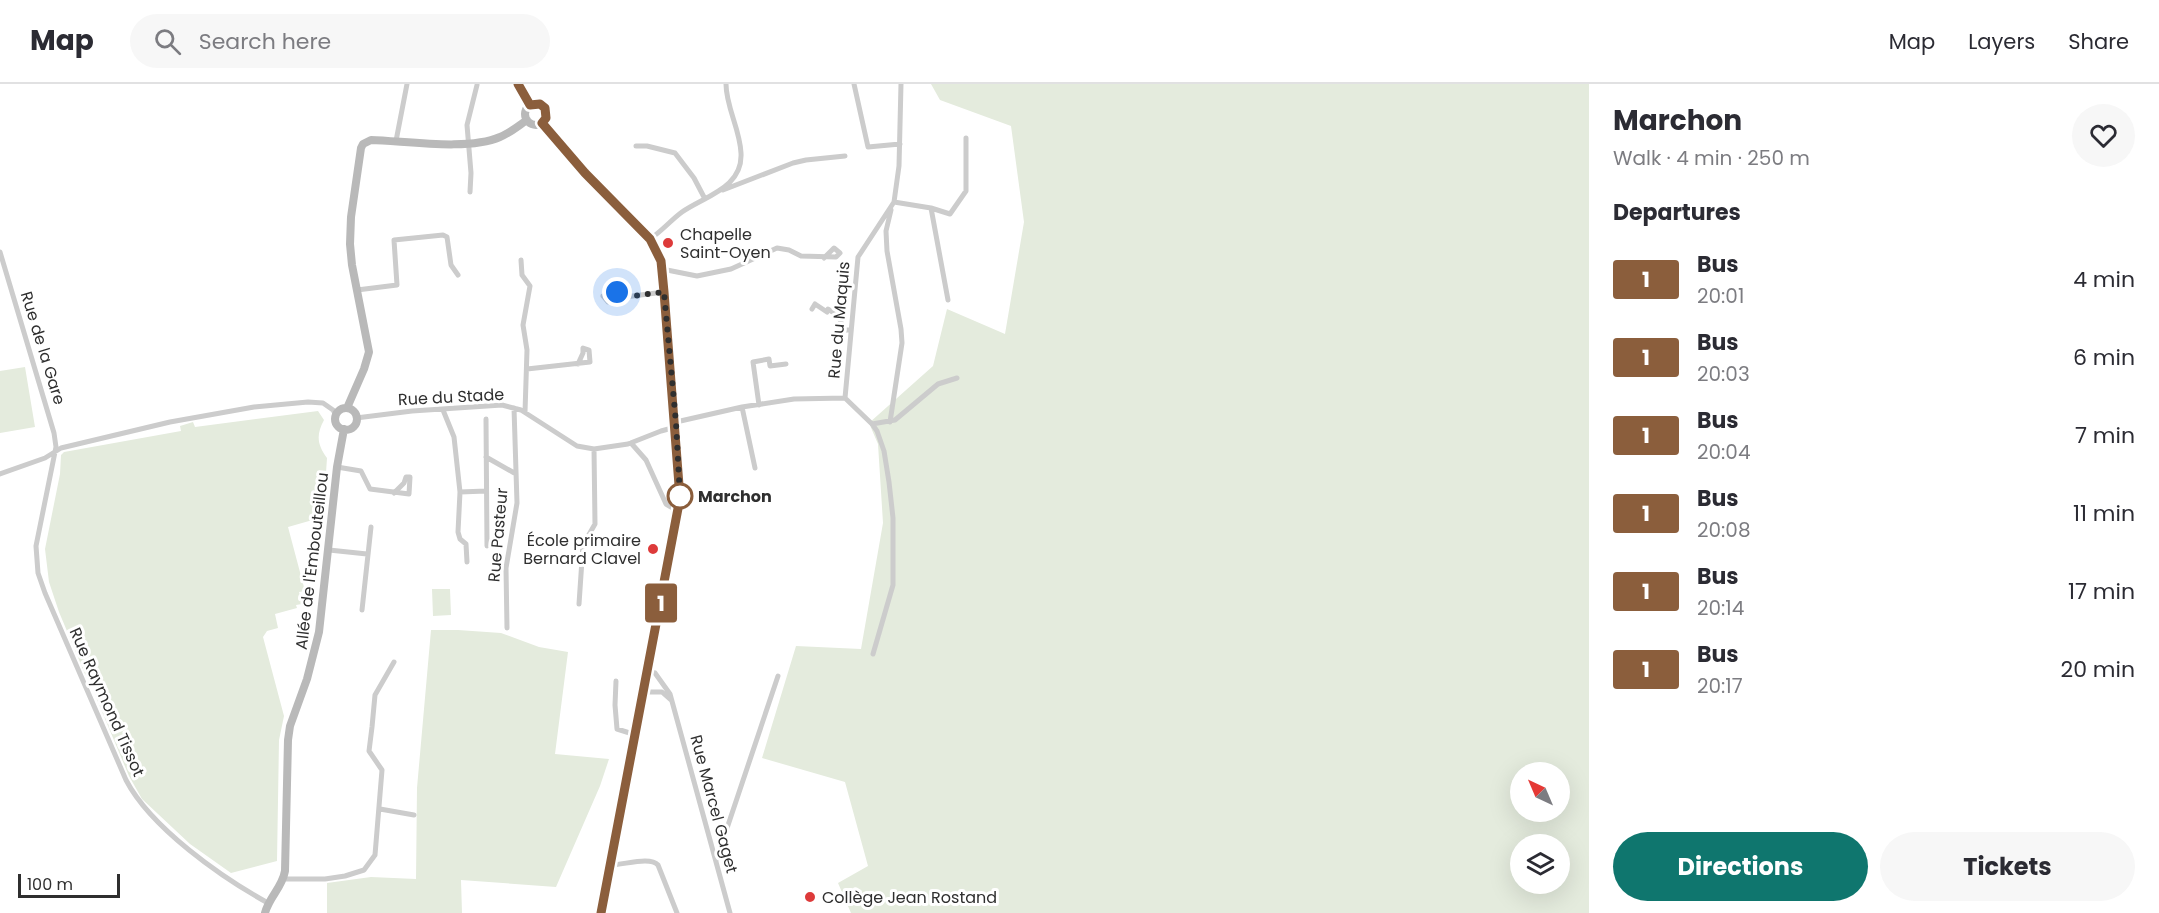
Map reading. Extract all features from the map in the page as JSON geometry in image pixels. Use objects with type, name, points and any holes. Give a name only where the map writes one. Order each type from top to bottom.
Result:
[{"type":"street","points":[[396,141],[407,84]]},
{"type":"street","points":[[518,84],[530,105]]},
{"type":"street","points":[[719,192],[734,178],[739,169],[741,153],[726,84]]},
{"type":"street","points":[[855,84],[868,147],[900,144]]},
{"type":"street","name":"Rue du Maquis","points":[[676,425],[742,407],[794,399],[845,398],[858,257],[868,238],[893,204],[899,166],[901,84]]},
{"type":"street","points":[[470,192],[467,125],[477,85]]},
{"type":"street","points":[[540,104],[545,108],[546,118],[542,123],[535,125],[527,120],[525,113],[530,105],[540,104]]},
{"type":"street","points":[[336,415],[338,411],[347,408],[369,352],[350,243],[351,217],[361,148],[371,140],[469,143],[500,137],[527,120]]},
{"type":"street","points":[[542,123],[571,159],[650,239],[659,254],[676,425],[681,492],[679,512],[601,913]]},
{"type":"street","points":[[890,422],[902,343],[902,329],[886,251],[886,231],[893,204],[931,208],[950,214],[966,191],[966,138]]},
{"type":"street","points":[[636,147],[647,146],[675,153],[694,178],[705,199]]},
{"type":"street","points":[[650,239],[678,215],[719,192],[793,163],[844,156]]},
{"type":"street","points":[[931,208],[948,300]]},
{"type":"street","points":[[357,290],[397,285],[394,240],[443,234],[449,239],[451,265],[458,275]]},
{"type":"street","points":[[662,269],[697,276],[731,269],[777,248],[789,250],[801,256],[824,258]]},
{"type":"street","name":"Rue de la Gare","points":[[0,252],[54,433],[56,447],[54,452]]},
{"type":"street","points":[[521,260],[522,275],[531,286],[523,325],[527,350],[525,412]]},
{"type":"street","points":[[625,297],[664,292]]},
{"type":"street","points":[[812,309],[815,304],[827,312],[828,309],[838,316],[844,330],[851,330]]},
{"type":"street","points":[[759,405],[753,362],[769,359],[770,366],[786,364]]},
{"type":"street","points":[[527,369],[578,364]]},
{"type":"street","points":[[872,424],[890,422],[907,411],[938,384],[957,378]]},
{"type":"street","points":[[845,398],[877,431],[884,451],[893,518],[893,585],[873,654]]},
{"type":"street","points":[[0,474],[45,458],[61,448],[170,422],[254,407],[308,402],[322,403],[333,410],[336,415],[336,424],[344,429],[353,427],[356,418],[355,413],[347,408]]},
{"type":"street","name":"Rue du Stade","points":[[356,418],[412,411],[502,405],[525,412],[577,446],[594,449],[631,443],[676,425]]},
{"type":"street","points":[[742,407],[754,468]]},
{"type":"street","name":"Rue Pasteur","points":[[507,628],[506,568],[517,503],[514,408]]},
{"type":"street","points":[[443,410],[454,437],[460,492],[458,532],[460,539],[466,544],[467,561]]},
{"type":"street","points":[[486,419],[488,546]]},
{"type":"street","name":"Allée de l'Embouteillou","points":[[265,913],[268,903],[277,893],[283,879],[288,740],[290,726],[314,656],[322,612],[337,467],[344,429]]},
{"type":"street","points":[[631,443],[641,452],[651,469],[666,504],[679,512]]},
{"type":"street","points":[[579,604],[583,545],[595,524],[594,449]]},
{"type":"street","name":"Rue Raymond Tissot","points":[[54,452],[38,530],[36,546],[38,573],[126,780],[139,802],[180,841],[239,886],[268,903]]},
{"type":"street","points":[[486,457],[516,474]]},
{"type":"street","points":[[337,467],[361,471],[370,489],[394,493]]},
{"type":"street","points":[[460,492],[486,491]]},
{"type":"street","points":[[362,609],[371,527]]},
{"type":"street","points":[[329,550],[368,554]]},
{"type":"street","points":[[283,879],[325,879],[364,870],[375,855],[382,770],[369,751],[375,695],[394,662]]},
{"type":"street","name":"Rue Marcel Gaget","points":[[648,670],[664,684],[672,701],[730,913]]},
{"type":"street","points":[[715,862],[778,676]]},
{"type":"street","points":[[616,681],[617,729],[636,735]]},
{"type":"street","points":[[644,692],[662,692],[672,701]]},
{"type":"street","points":[[380,809],[414,814]]},
{"type":"street","points":[[610,865],[655,861],[677,913]]},
{"type":"shaded area","points":[[931,84],[1589,84],[1589,913],[851,913],[838,883],[868,866],[845,782],[762,758],[796,646],[861,649],[883,523],[878,444],[869,423],[933,366],[947,309],[1005,334],[1024,222],[1011,126],[940,100]]},
{"type":"shaded area","points":[[25,367],[35,427],[0,433],[0,371]]},
{"type":"shaded area","points":[[318,411],[324,420],[319,435],[320,444],[327,458],[323,517],[288,527],[305,591],[299,592],[302,604],[296,605],[297,608],[275,614],[278,628],[267,631],[263,637],[284,716],[279,740],[277,861],[231,873],[190,844],[142,799],[129,776],[95,695],[98,686],[85,674],[59,612],[49,582],[45,549],[60,474],[61,455],[64,452],[181,431],[180,426],[193,422],[195,427]]},
{"type":"shaded area","points":[[432,589],[450,589],[451,615],[433,616]]},
{"type":"shaded area","points":[[431,630],[501,633],[539,647],[568,652],[555,754],[609,759],[600,786],[556,887],[461,880],[462,913],[327,913],[327,883],[371,877],[416,879],[417,788]]},
{"type":"bus line","name":"1","points":[[518,84],[530,105],[537,103],[545,108],[546,118],[542,123],[549,134],[650,239],[661,261],[681,482],[680,498],[601,913]]},
{"type":"place","name":"Chapelle Saint-Oyen","points":[[668,243]]},
{"type":"place","name":"Marchon","points":[[680,496]]},
{"type":"place","name":"École primaire Bernard Clavel","points":[[653,549]]},
{"type":"place","name":"Collège Jean Rostand","points":[[810,897]]},
{"type":"route","points":[[617,292],[625,297],[664,292],[681,482],[680,496]]}]
